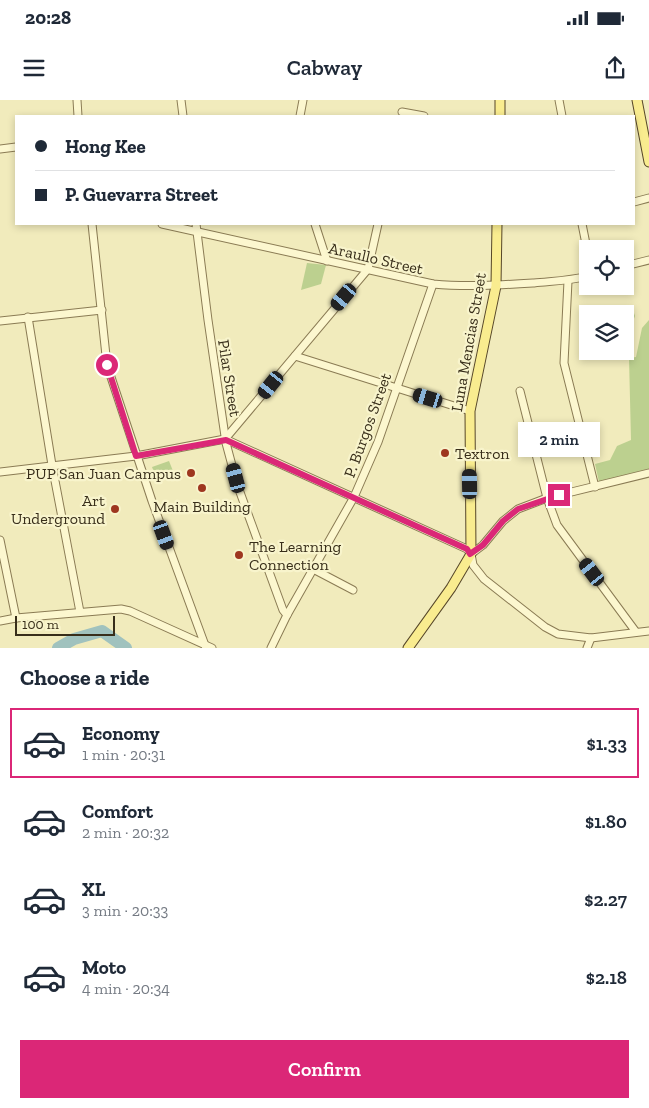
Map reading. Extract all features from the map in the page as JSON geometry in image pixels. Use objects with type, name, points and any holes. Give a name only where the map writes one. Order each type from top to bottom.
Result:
[{"type":"main road","points":[[500,100],[500,115]]},
{"type":"main road","points":[[637,100],[649,162]]},
{"type":"main road","name":"Luna Mencias Street","points":[[470,554],[470,410],[496,286],[497,225]]},
{"type":"main road","points":[[408,648],[440,604],[470,554]]},
{"type":"street","points":[[77,100],[78,115]]},
{"type":"street","points":[[181,100],[183,115]]},
{"type":"street","points":[[300,115],[303,100]]},
{"type":"street","points":[[559,100],[562,115]]},
{"type":"street","points":[[402,112],[418,115]]},
{"type":"street","points":[[0,149],[15,147]]},
{"type":"street","points":[[635,202],[649,198]]},
{"type":"street","points":[[92,225],[107,365],[136,456],[208,647]]},
{"type":"street","name":"Araullo Street","points":[[166,225],[433,284],[464,287],[496,286],[568,281],[579,278]]},
{"type":"street","name":"Pilar Street","points":[[196,225],[226,440],[237,484],[283,610],[287,615]]},
{"type":"street","points":[[315,225],[327,261]]},
{"type":"street","points":[[226,440],[368,269],[378,225]]},
{"type":"street","points":[[582,225],[585,240]]},
{"type":"street","points":[[634,264],[649,260]]},
{"type":"street","points":[[568,281],[564,363],[595,487]]},
{"type":"street","name":"P. Burgos Street","points":[[271,648],[287,615],[354,497],[378,442],[433,284]]},
{"type":"street","points":[[0,321],[102,310]]},
{"type":"street","points":[[28,318],[52,465],[80,612]]},
{"type":"street","points":[[295,356],[470,410]]},
{"type":"street","points":[[520,391],[547,498],[557,525],[636,632]]},
{"type":"street","points":[[0,472],[136,456],[226,440],[467,549],[474,565],[484,579],[545,627],[558,634],[591,638],[649,631]]},
{"type":"street","points":[[470,554],[483,545],[503,521],[518,509],[547,498],[649,473]]},
{"type":"street","points":[[0,540],[16,618]]},
{"type":"street","points":[[313,569],[352,590]]},
{"type":"street","points":[[0,621],[121,609],[130,611],[208,647]]},
{"type":"street","points":[[587,648],[591,638]]},
{"type":"green space","points":[[307,263],[326,265],[321,284],[301,290]]},
{"type":"green space","points":[[649,320],[649,469],[599,482],[595,464],[610,460],[617,446],[631,440],[629,360],[634,360],[634,357],[636,357],[642,328]]},
{"type":"green space","points":[[169,461],[173,471],[156,477],[152,467]]},
{"type":"waterway","points":[[58,648],[74,639],[102,631],[126,648]]},
{"type":"place","name":"Textron","points":[[445,453]]},
{"type":"place","name":"PUP San Juan Campus","points":[[191,473]]},
{"type":"place","name":"Main Building","points":[[202,488]]},
{"type":"place","name":"Art Underground","points":[[115,509]]},
{"type":"place","name":"The Learning Connection","points":[[239,555]]},
{"type":"route","points":[[107,365],[136,456],[226,440],[467,549],[470,554],[483,545],[503,521],[518,509],[559,495]]}]
